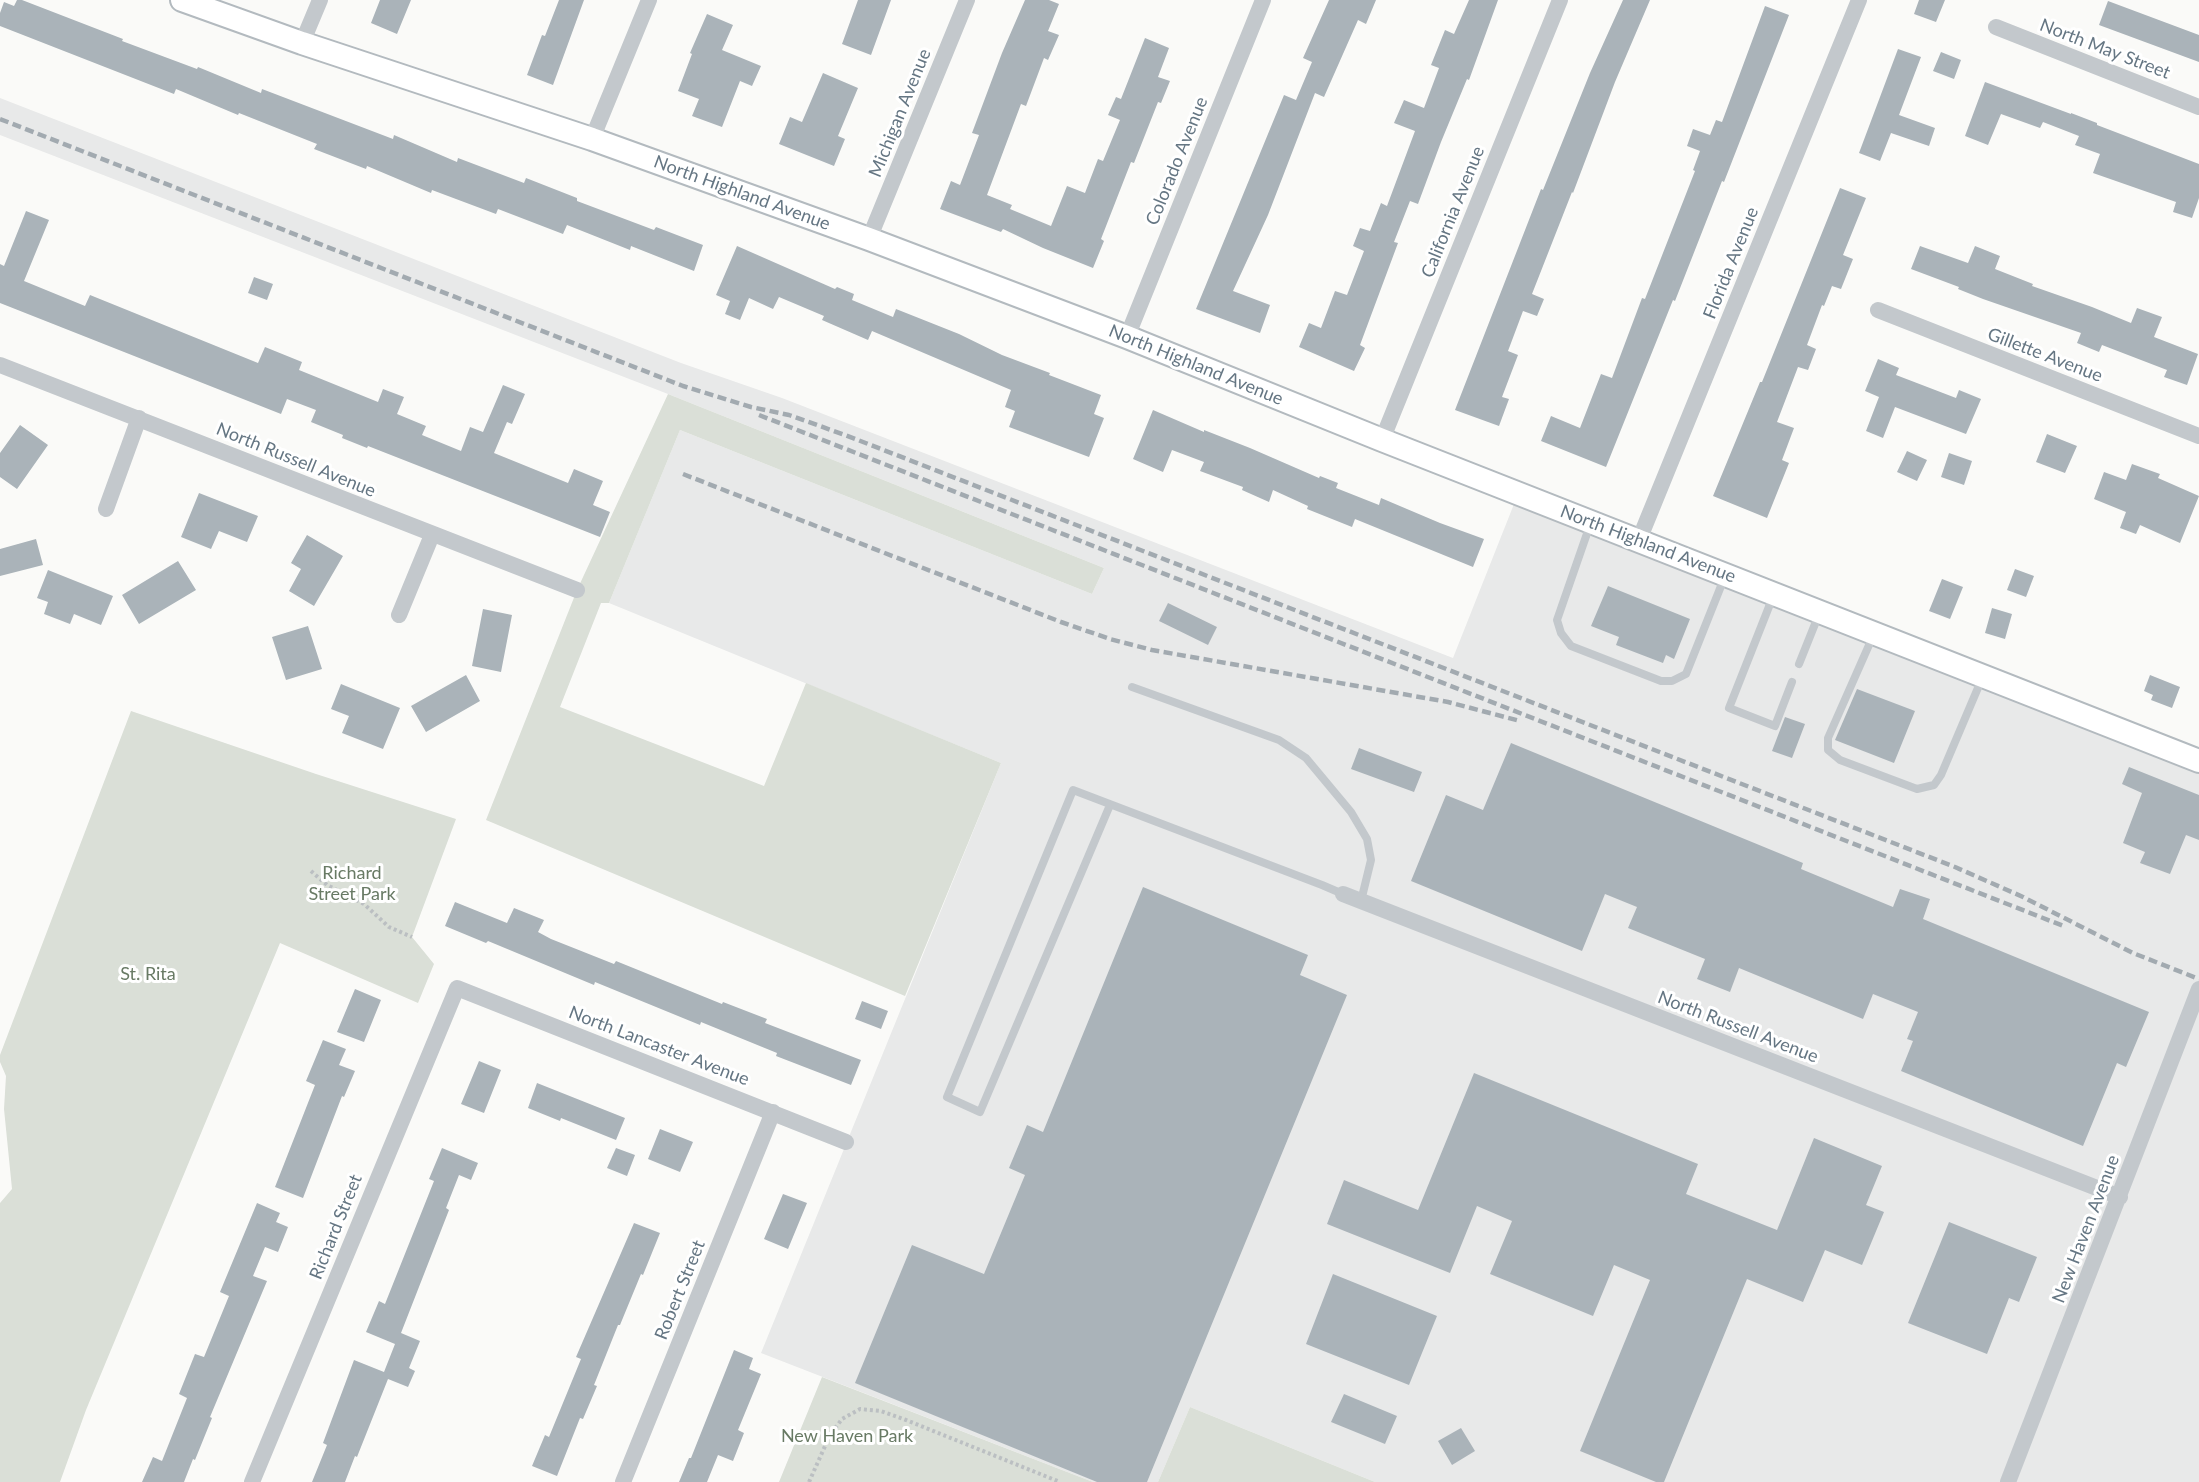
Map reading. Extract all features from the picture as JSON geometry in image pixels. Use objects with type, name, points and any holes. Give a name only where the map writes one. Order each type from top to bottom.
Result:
[{"type":"street","name":"North Highland Avenue","points":[[182,0],[592,139],[869,239],[1126,337],[2199,761]]},
{"type":"street","points":[[302,42],[320,0]]},
{"type":"street","points":[[592,139],[649,0]]},
{"type":"street","name":"Michigan Avenue","points":[[869,239],[967,0]]},
{"type":"street","name":"Colorado Avenue","points":[[1126,337],[1263,0]]},
{"type":"street","name":"California Avenue","points":[[1382,440],[1560,0]]},
{"type":"street","name":"Florida Avenue","points":[[1640,540],[1859,0]]},
{"type":"street","name":"North May Street","points":[[1996,27],[2199,107]]},
{"type":"street","name":"Gillette Avenue","points":[[1878,310],[2199,436]]},
{"type":"street","name":"North Russell Avenue","points":[[0,365],[577,590]]},
{"type":"street","points":[[106,509],[139,418]]},
{"type":"street","points":[[399,615],[432,535]]},
{"type":"street","name":"North Russell Avenue","points":[[1342,894],[2120,1197]]},
{"type":"street","name":"North Lancaster Avenue","points":[[457,988],[846,1142]]},
{"type":"street","name":"Richard Street","points":[[252,1482],[457,988]]},
{"type":"street","name":"New Haven Avenue","points":[[2008,1482],[2199,989]]},
{"type":"street","name":"Robert Street","points":[[623,1482],[773,1112]]},
{"type":"lane","points":[[1591,521],[1557,620],[1561,633],[1571,646],[1661,681],[1672,681],[1686,674],[1726,574]]},
{"type":"lane","points":[[1774,593],[1729,708],[1775,726],[1792,682]]},
{"type":"lane","points":[[1799,664],[1820,611]]},
{"type":"lane","points":[[1875,632],[1828,738],[1828,750],[1840,760],[1917,789],[1934,785],[1941,776],[1984,675]]},
{"type":"lane","points":[[1132,687],[1279,740],[1305,758],[1351,812],[1367,839],[1371,860],[1361,901]]},
{"type":"lane","points":[[1110,805],[980,1112],[947,1098],[1072,790],[1342,894]]},
{"type":"path","points":[[311,871],[327,885],[364,904],[389,927],[412,937]]},
{"type":"path","points":[[809,1482],[830,1435],[842,1419],[860,1409],[881,1412],[906,1420],[1059,1482]]},
{"type":"shaded area","points":[[0,98],[681,363],[782,398],[1453,658],[1514,504],[2199,766],[2199,1482],[1375,1482],[1190,1407],[1158,1482],[1093,1482],[761,1353],[1001,763],[609,603],[680,430],[1092,594],[1104,568],[668,394],[0,135]]},
{"type":"green space","points":[[668,394],[1104,568],[1092,594],[680,430],[609,603],[601,603],[560,707],[764,786],[806,683],[1001,763],[905,996],[486,820],[577,590]]},
{"type":"green space","name":"St. Rita","points":[[131,711],[456,819],[412,937],[434,964],[418,1003],[280,943],[86,1410],[60,1482],[0,1482],[0,1203],[12,1189],[4,1109],[6,1076],[0,1062],[0,1055]]},
{"type":"green space","name":"New Haven Park","points":[[822,1377],[1093,1482],[779,1482]]},
{"type":"green space","points":[[1190,1407],[1375,1482],[1158,1482]]},
{"type":"building","points":[[17,0],[197,69],[198,67],[261,93],[262,89],[393,139],[394,135],[457,162],[458,158],[524,183],[526,178],[577,198],[577,201],[654,230],[656,227],[703,245],[694,271],[631,246],[630,250],[567,225],[563,234],[498,209],[496,214],[432,190],[431,193],[367,166],[366,169],[314,149],[317,144],[239,113],[238,115],[176,89],[174,94],[0,26],[0,13],[4,2],[14,6]]},
{"type":"building","points":[[380,0],[411,0],[397,34],[371,23]]},
{"type":"building","points":[[559,0],[584,0],[553,85],[527,75],[542,35],[545,36]]},
{"type":"building","points":[[858,0],[891,0],[871,55],[842,44]]},
{"type":"building","points":[[1025,0],[1049,0],[1059,4],[1048,31],[1059,35],[1048,60],[1044,58],[1026,106],[1021,104],[987,195],[1012,205],[1010,209],[1051,226],[1067,186],[1085,193],[1098,159],[1103,161],[1120,120],[1108,115],[1116,97],[1121,99],[1145,38],[1169,48],[1158,77],[1170,81],[1161,103],[1158,102],[1134,163],[1131,162],[1101,239],[1104,241],[1093,268],[1003,229],[1001,232],[940,209],[951,181],[960,185],[979,135],[972,133]]},
{"type":"building","points":[[1329,0],[1376,0],[1366,24],[1358,20],[1324,97],[1315,93],[1268,215],[1233,291],[1270,305],[1260,333],[1196,309],[1284,95],[1296,100],[1312,62],[1303,58]]},
{"type":"building","points":[[1469,0],[1498,0],[1469,80],[1467,79],[1441,142],[1418,204],[1410,201],[1394,242],[1398,243],[1360,345],[1365,348],[1354,371],[1299,347],[1309,323],[1321,328],[1335,291],[1347,295],[1364,251],[1353,246],[1360,228],[1370,231],[1381,203],[1387,206],[1415,131],[1394,123],[1404,100],[1424,108],[1439,68],[1431,65],[1445,30],[1454,34]]},
{"type":"building","points":[[1623,0],[1650,0],[1615,82],[1532,294],[1544,299],[1537,316],[1523,311],[1508,351],[1518,355],[1502,397],[1509,399],[1499,426],[1455,410],[1541,189],[1543,190],[1590,73]]},
{"type":"building","points":[[1919,0],[1945,0],[1936,22],[1914,14]]},
{"type":"building","points":[[2108,1],[2199,35],[2199,62],[2099,25]]},
{"type":"building","points":[[1765,6],[1789,15],[1724,182],[1722,181],[1606,467],[1541,441],[1551,416],[1580,428],[1601,374],[1612,378],[1642,298],[1645,299],[1695,171],[1693,170],[1700,151],[1687,146],[1693,129],[1710,135],[1716,120],[1722,122]]},
{"type":"building","points":[[707,14],[733,25],[722,50],[761,66],[752,86],[740,81],[722,127],[692,116],[699,99],[678,91],[692,54],[690,53]]},
{"type":"building","points":[[1898,49],[1921,57],[1899,115],[1935,128],[1929,146],[1891,133],[1880,161],[1859,153]]},
{"type":"building","points":[[1941,52],[1961,60],[1954,79],[1933,71]]},
{"type":"building","points":[[823,73],[858,88],[838,136],[845,139],[834,166],[779,144],[790,117],[802,122]]},
{"type":"building","points":[[1985,82],[2071,113],[2199,164],[2199,198],[2192,218],[2173,212],[2176,202],[2093,173],[2100,154],[2075,145],[2079,136],[2043,122],[2040,128],[2001,114],[1988,145],[1965,136]]},
{"type":"building","points":[[1840,188],[1866,198],[1843,255],[1853,259],[1841,289],[1832,286],[1824,306],[1822,305],[1807,345],[1816,349],[1808,370],[1798,367],[1777,422],[1794,428],[1782,460],[1789,463],[1767,518],[1713,496],[1760,382],[1762,382]]},
{"type":"building","points":[[26,211],[49,220],[24,281],[85,306],[90,295],[258,363],[265,347],[302,362],[299,370],[378,402],[383,389],[404,397],[397,414],[426,426],[422,435],[461,451],[470,427],[483,432],[503,385],[525,394],[512,424],[507,422],[494,453],[568,483],[574,469],[603,481],[593,505],[610,512],[600,537],[368,446],[367,448],[342,438],[343,435],[311,422],[316,410],[287,399],[281,414],[0,303],[0,264],[4,266]]},
{"type":"building","points":[[737,246],[835,289],[837,287],[854,294],[852,300],[893,317],[896,309],[1101,395],[1094,414],[1104,418],[1089,457],[1009,427],[1015,411],[1005,407],[1011,390],[872,331],[868,340],[822,320],[824,316],[779,297],[773,309],[749,298],[740,320],[725,314],[730,301],[716,295]]},
{"type":"building","points":[[1920,246],[1968,263],[1975,246],[2000,256],[1995,269],[2033,284],[2032,286],[2131,323],[2137,308],[2162,317],[2154,337],[2198,354],[2187,385],[2164,377],[2167,370],[2102,345],[2099,352],[2077,343],[2081,333],[1983,299],[1958,289],[1959,287],[1911,269]]},
{"type":"building","points":[[254,277],[273,284],[267,300],[248,293]]},
{"type":"building","points":[[1878,359],[1899,368],[1896,375],[1956,398],[1959,390],[1981,399],[1966,434],[1895,407],[1883,438],[1866,431],[1879,397],[1865,391]]},
{"type":"building","points":[[1153,410],[1319,478],[1320,476],[1338,483],[1336,488],[1379,505],[1381,498],[1484,539],[1473,567],[1355,519],[1352,527],[1307,509],[1308,506],[1273,490],[1269,502],[1242,490],[1243,487],[1200,471],[1204,462],[1172,450],[1163,472],[1133,459]]},
{"type":"building","points":[[20,425],[48,445],[17,489],[0,477],[0,453]]},
{"type":"building","points":[[2047,434],[2077,446],[2065,473],[2036,462]]},
{"type":"building","points":[[1907,451],[1927,460],[1917,481],[1897,472]]},
{"type":"building","points":[[1949,453],[1972,461],[1964,485],[1941,477]]},
{"type":"building","points":[[2132,464],[2160,474],[2158,478],[2199,496],[2180,543],[2140,525],[2136,534],[2120,528],[2126,512],[2094,499],[2104,472],[2126,480]]},
{"type":"building","points":[[199,493],[258,516],[247,542],[219,531],[211,549],[181,537]]},
{"type":"building","points":[[307,535],[343,556],[314,606],[289,591],[301,569],[291,563]]},
{"type":"building","points":[[36,539],[43,565],[0,576],[0,549]]},
{"type":"building","points":[[178,561],[196,590],[139,624],[122,595]]},
{"type":"building","points":[[2015,569],[2034,576],[2026,597],[2007,590]]},
{"type":"building","points":[[48,570],[113,596],[101,625],[74,614],[70,624],[44,614],[48,602],[37,598]]},
{"type":"building","points":[[1942,579],[1963,587],[1950,619],[1929,611]]},
{"type":"building","points":[[1608,586],[1690,619],[1674,659],[1666,655],[1663,663],[1616,645],[1619,637],[1591,626]]},
{"type":"building","points":[[1168,603],[1217,627],[1208,645],[1159,621]]},
{"type":"building","points":[[1992,608],[2012,614],[2005,639],[1985,633]]},
{"type":"building","points":[[483,609],[512,615],[501,672],[472,666]]},
{"type":"building","points":[[308,626],[322,669],[286,680],[272,637]]},
{"type":"building","points":[[466,675],[480,701],[426,732],[411,706]]},
{"type":"building","points":[[2150,675],[2180,687],[2172,708],[2151,700],[2153,695],[2144,691]]},
{"type":"building","points":[[341,684],[400,708],[383,749],[342,733],[349,716],[331,709]]},
{"type":"building","points":[[1857,689],[1915,711],[1894,763],[1835,740]]},
{"type":"building","points":[[1785,717],[1805,724],[1792,758],[1772,751]]},
{"type":"building","points":[[1511,743],[1803,863],[1801,869],[1893,907],[1900,889],[1930,899],[1923,919],[2149,1012],[2126,1067],[2117,1063],[2083,1146],[1901,1071],[1913,1041],[1907,1039],[1918,1012],[1873,994],[1863,1019],[1739,968],[1730,992],[1697,979],[1705,959],[1628,928],[1637,907],[1605,894],[1582,951],[1411,881],[1446,795],[1483,810]]},
{"type":"building","points":[[1359,748],[1422,772],[1414,792],[1351,769]]},
{"type":"building","points":[[2129,767],[2199,795],[2199,840],[2186,835],[2170,874],[2140,863],[2145,852],[2123,843],[2142,793],[2122,784]]},
{"type":"building","points":[[1143,887],[1308,955],[1300,975],[1347,995],[1147,1482],[1097,1482],[855,1383],[912,1245],[984,1274],[1025,1175],[1009,1168],[1027,1125],[1043,1132]]},
{"type":"building","points":[[455,902],[507,923],[514,908],[544,920],[538,932],[551,939],[614,964],[616,961],[722,1004],[723,1002],[767,1019],[765,1023],[861,1060],[851,1085],[776,1056],[777,1053],[701,1022],[700,1025],[595,982],[594,985],[488,941],[486,943],[445,926]]},
{"type":"building","points":[[355,989],[381,1000],[364,1042],[337,1032]]},
{"type":"building","points":[[862,1001],[888,1011],[881,1029],[855,1019]]},
{"type":"building","points":[[323,1040],[346,1049],[339,1065],[355,1071],[344,1097],[342,1096],[303,1198],[275,1187],[315,1085],[306,1081]]},
{"type":"building","points":[[479,1061],[501,1070],[484,1113],[461,1104]]},
{"type":"building","points":[[1474,1073],[1698,1164],[1686,1194],[1777,1230],[1814,1138],[1882,1166],[1866,1205],[1884,1212],[1862,1265],[1825,1250],[1803,1302],[1747,1279],[1664,1482],[1656,1482],[1580,1451],[1650,1280],[1614,1265],[1593,1316],[1490,1274],[1512,1221],[1477,1206],[1450,1273],[1327,1224],[1344,1180],[1418,1210]]},
{"type":"building","points":[[537,1083],[625,1118],[616,1140],[561,1118],[560,1121],[528,1108]]},
{"type":"building","points":[[660,1129],[693,1142],[680,1172],[648,1159]]},
{"type":"building","points":[[442,1148],[478,1163],[471,1180],[459,1175],[446,1208],[449,1210],[401,1333],[420,1341],[409,1368],[415,1371],[408,1387],[388,1379],[345,1482],[312,1482],[327,1445],[323,1443],[354,1360],[384,1372],[395,1344],[366,1332],[379,1301],[385,1304],[434,1181],[429,1179]]},
{"type":"building","points":[[616,1148],[635,1155],[627,1176],[607,1168]]},
{"type":"building","points":[[783,1194],[807,1203],[788,1249],[764,1239]]},
{"type":"building","points":[[257,1203],[280,1213],[276,1222],[288,1227],[278,1252],[265,1247],[253,1276],[267,1281],[210,1417],[212,1418],[195,1460],[193,1459],[184,1482],[142,1482],[153,1457],[162,1461],[187,1398],[179,1394],[195,1354],[204,1357],[229,1296],[220,1292]]},
{"type":"building","points":[[1949,1222],[2037,1257],[2019,1302],[2009,1298],[1987,1354],[1908,1323]]},
{"type":"building","points":[[634,1223],[660,1233],[643,1275],[641,1274],[620,1325],[618,1325],[594,1385],[597,1386],[583,1419],[580,1418],[557,1476],[532,1466],[545,1435],[549,1437],[581,1359],[576,1357]]},
{"type":"building","points":[[1333,1274],[1437,1316],[1409,1385],[1306,1344]]},
{"type":"building","points":[[734,1350],[753,1358],[749,1369],[761,1374],[738,1430],[744,1433],[733,1461],[718,1455],[707,1482],[679,1482],[691,1458]]},
{"type":"building","points":[[1344,1394],[1397,1416],[1385,1444],[1331,1422]]},
{"type":"building","points":[[1461,1428],[1475,1451],[1452,1465],[1438,1441]]},
{"type":"railway","points":[[0,119],[683,386],[751,407],[789,415],[845,435],[1955,867],[2023,897],[2133,953],[2199,979]]},
{"type":"railway","points":[[759,415],[2066,927]]},
{"type":"railway","points":[[683,474],[1061,622],[1110,639],[1152,650],[1448,702],[1520,721]]},
{"type":"park label","name":"Richard Street Park","points":[[352,883]]}]
